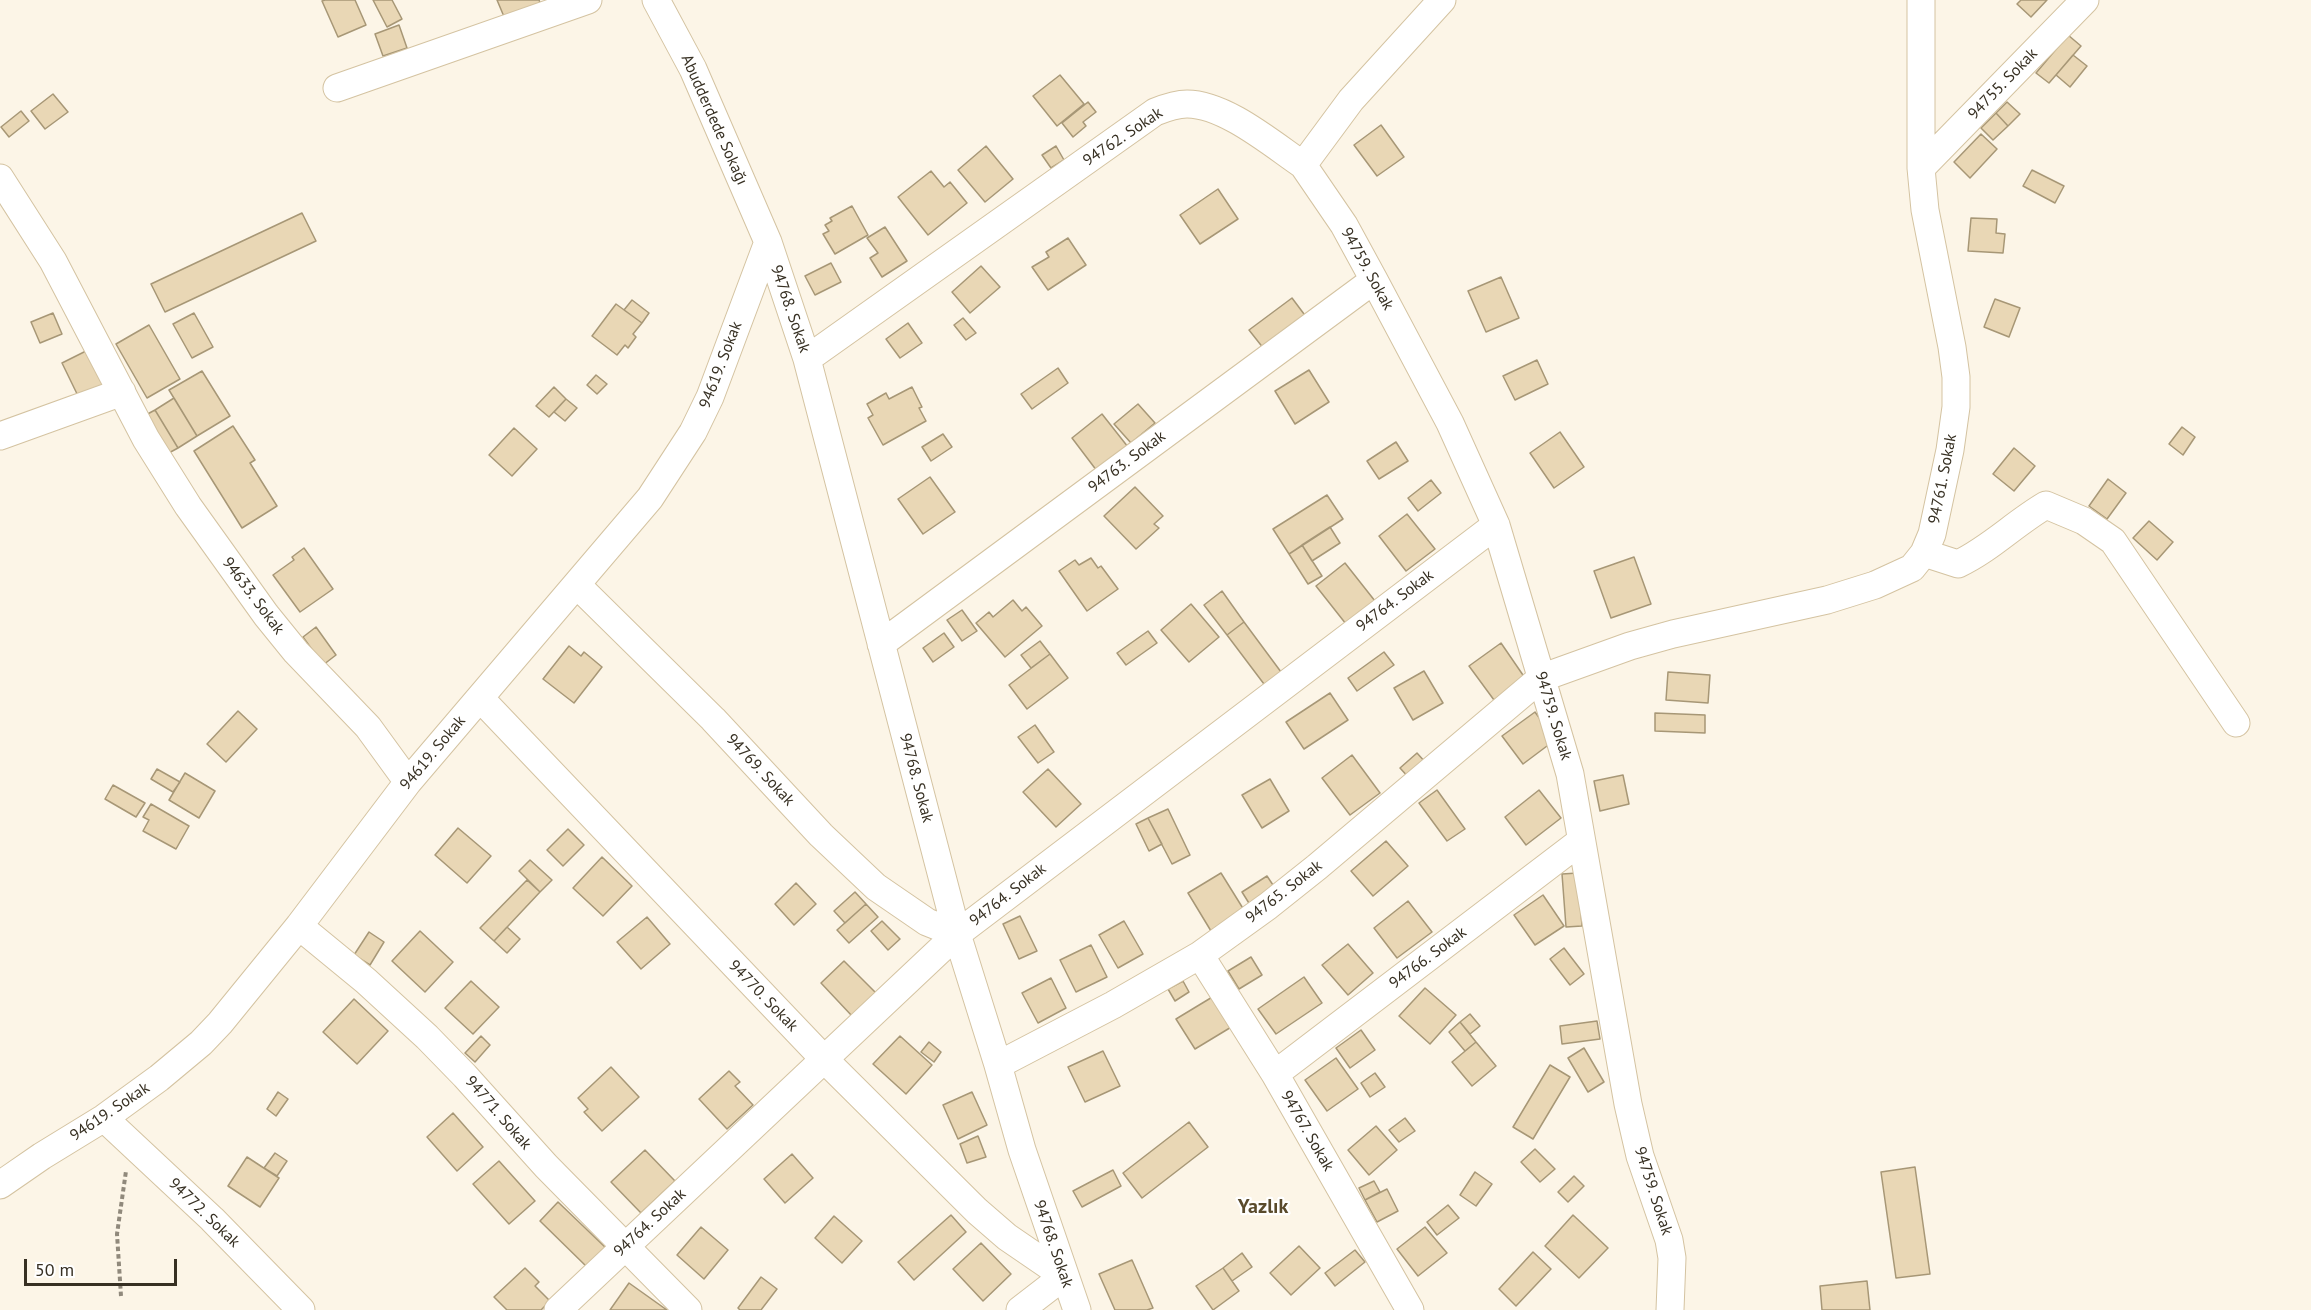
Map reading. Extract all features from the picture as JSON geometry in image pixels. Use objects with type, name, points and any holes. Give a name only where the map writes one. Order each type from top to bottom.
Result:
[{"type":"street","points":[[337,88],[588,0]]},
{"type":"street","name":"Abudderdede Sokağı","points":[[656,0],[693,69],[768,242]]},
{"type":"street","points":[[1303,165],[1358,91],[1442,0]]},
{"type":"street","name":"94761. Sokak","points":[[1541,678],[1630,646],[1673,634],[1805,605],[1875,585],[1912,568],[1924,553],[1932,534],[1950,450],[1956,407],[1956,387],[1952,347],[1925,210],[1921,168],[1921,0]]},
{"type":"street","name":"94755. Sokak","points":[[1921,168],[2085,0]]},
{"type":"street","name":"94762. Sokak","points":[[807,359],[1155,112],[1186,104],[1205,106],[1245,126],[1303,165]]},
{"type":"street","name":"94759. Sokak","points":[[1303,165],[1344,225],[1374,280],[1450,423],[1496,525],[1570,774],[1628,1104],[1640,1156],[1669,1240],[1672,1258],[1670,1310]]},
{"type":"street","name":"94633. Sokak","points":[[0,178],[53,261],[164,470],[266,615],[296,652],[368,727],[408,782]]},
{"type":"street","name":"94768. Sokak","points":[[768,242],[807,359],[957,934],[1022,1150],[1077,1310]]},
{"type":"street","name":"94619. Sokak","points":[[0,1185],[104,1118],[159,1078],[201,1043],[220,1023],[299,927],[408,782],[650,498],[693,432],[718,377],[768,242]]},
{"type":"street","name":"94763. Sokak","points":[[881,644],[1374,280]]},
{"type":"street","points":[[0,436],[122,392]]},
{"type":"street","points":[[1924,553],[1958,564],[1979,554],[2022,519],[2046,505],[2084,521],[2113,541],[2236,723]]},
{"type":"street","name":"94764. Sokak","points":[[558,1310],[957,934],[1496,525]]},
{"type":"street","name":"94769. Sokak","points":[[577,585],[713,719],[821,836],[876,887],[927,922],[957,934]]},
{"type":"street","name":"94765. Sokak","points":[[998,1065],[1113,1005],[1200,955],[1317,867],[1541,678]]},
{"type":"street","name":"94770. Sokak","points":[[480,698],[824,1059],[977,1211],[1007,1237],[1064,1276]]},
{"type":"street","name":"94766. Sokak","points":[[1275,1074],[1581,841]]},
{"type":"street","name":"94771. Sokak","points":[[299,927],[366,981],[427,1037],[465,1076],[538,1159],[688,1310]]},
{"type":"street","name":"94767. Sokak","points":[[1200,955],[1275,1074],[1410,1310]]},
{"type":"street","name":"94772. Sokak","points":[[104,1118],[212,1220],[301,1310]]},
{"type":"street","points":[[1020,1310],[1064,1276]]},
{"type":"path","points":[[121,1296],[117,1234],[131,1143]]},
{"type":"building","points":[[355,0],[366,25],[338,37],[322,1]]},
{"type":"building","points":[[373,0],[392,0],[402,19],[387,27]]},
{"type":"building","points":[[497,0],[539,0],[541,5],[505,19]]},
{"type":"building","points":[[2021,0],[2047,0],[2031,17],[2017,4]]},
{"type":"building","points":[[399,25],[407,48],[383,56],[375,34]]},
{"type":"building","points":[[2068,35],[2081,46],[2049,83],[2036,73]]},
{"type":"building","points":[[2073,55],[2087,66],[2070,87],[2056,75]]},
{"type":"building","points":[[1060,75],[1084,104],[1057,126],[1033,96]]},
{"type":"building","points":[[53,94],[68,112],[45,129],[31,111]]},
{"type":"building","points":[[1088,102],[1096,112],[1083,122],[1086,126],[1073,137],[1062,123]]},
{"type":"building","points":[[2007,102],[2020,114],[2008,126],[1996,113]]},
{"type":"building","points":[[21,111],[29,121],[9,137],[1,127]]},
{"type":"building","points":[[1996,113],[2008,126],[1993,140],[1981,128]]},
{"type":"building","points":[[1381,125],[1404,157],[1377,176],[1354,145]]},
{"type":"building","points":[[1981,134],[1997,149],[1970,178],[1954,162]]},
{"type":"building","points":[[986,146],[1013,179],[985,202],[958,170]]},
{"type":"building","points":[[1056,146],[1064,160],[1051,168],[1042,155]]},
{"type":"building","points":[[2032,170],[2064,186],[2055,203],[2023,186]]},
{"type":"building","points":[[931,171],[944,187],[950,182],[967,203],[928,235],[898,197]]},
{"type":"building","points":[[1218,189],[1238,219],[1200,244],[1180,215]]},
{"type":"building","points":[[852,206],[868,235],[835,254],[823,234],[829,231],[825,225],[832,221],[830,218]]},
{"type":"building","points":[[302,213],[316,241],[165,312],[151,284]]},
{"type":"building","points":[[1971,218],[1997,219],[1996,233],[2005,234],[2003,253],[1968,251]]},
{"type":"building","points":[[885,227],[907,261],[882,277],[870,258],[878,253],[867,238]]},
{"type":"building","points":[[1068,238],[1086,265],[1048,290],[1032,267],[1049,257],[1046,252]]},
{"type":"building","points":[[831,263],[841,282],[815,295],[805,276]]},
{"type":"building","points":[[981,266],[1000,287],[970,313],[952,292]]},
{"type":"building","points":[[1501,277],[1519,318],[1486,332],[1468,291]]},
{"type":"building","points":[[1292,298],[1307,318],[1264,349],[1249,330]]},
{"type":"building","points":[[1995,299],[2020,308],[2009,337],[1984,327]]},
{"type":"building","points":[[632,300],[649,313],[642,323],[624,310]]},
{"type":"building","points":[[616,304],[642,323],[633,334],[636,337],[628,348],[625,345],[617,355],[592,336]]},
{"type":"building","points":[[53,313],[62,334],[40,343],[31,322]]},
{"type":"building","points":[[194,313],[213,347],[192,358],[173,324]]},
{"type":"building","points":[[963,318],[976,333],[966,340],[954,325]]},
{"type":"building","points":[[908,323],[922,343],[900,358],[886,339]]},
{"type":"building","points":[[149,325],[180,379],[147,398],[116,344]]},
{"type":"building","points":[[90,349],[108,386],[80,400],[62,363]]},
{"type":"building","points":[[1537,360],[1548,384],[1515,400],[1503,376]]},
{"type":"building","points":[[1058,368],[1068,383],[1032,409],[1021,394]]},
{"type":"building","points":[[1309,370],[1329,402],[1295,424],[1275,391]]},
{"type":"building","points":[[202,371],[230,416],[197,436],[169,390]]},
{"type":"building","points":[[596,375],[607,384],[597,394],[587,385]]},
{"type":"building","points":[[554,387],[566,399],[549,417],[536,406]]},
{"type":"building","points":[[912,387],[926,421],[883,445],[868,418],[873,415],[867,404],[886,393],[889,399]]},
{"type":"building","points":[[174,398],[197,436],[178,448],[155,410]]},
{"type":"building","points":[[566,399],[577,408],[565,421],[554,412]]},
{"type":"building","points":[[1138,404],[1155,423],[1131,443],[1114,424]]},
{"type":"building","points":[[155,410],[178,448],[165,455],[142,417]]},
{"type":"building","points":[[1102,414],[1128,447],[1097,471],[1072,438]]},
{"type":"building","points":[[233,426],[255,460],[250,463],[277,506],[242,528],[194,451]]},
{"type":"building","points":[[2182,427],[2195,437],[2183,455],[2169,444]]},
{"type":"building","points":[[514,428],[537,449],[512,476],[489,455]]},
{"type":"building","points":[[1560,432],[1584,467],[1554,488],[1530,453]]},
{"type":"building","points":[[943,434],[952,447],[931,461],[922,447]]},
{"type":"building","points":[[1396,442],[1408,461],[1379,479],[1367,461]]},
{"type":"building","points":[[2014,448],[2035,466],[2014,491],[1993,474]]},
{"type":"building","points":[[930,477],[955,512],[923,534],[898,499]]},
{"type":"building","points":[[2108,479],[2126,493],[2107,519],[2089,506]]},
{"type":"building","points":[[1431,480],[1441,493],[1418,511],[1408,498]]},
{"type":"building","points":[[1135,487],[1163,516],[1154,524],[1159,528],[1136,549],[1104,516]]},
{"type":"building","points":[[1327,495],[1343,519],[1289,554],[1273,529]]},
{"type":"building","points":[[1407,514],[1435,549],[1406,571],[1379,536]]},
{"type":"building","points":[[2149,521],[2173,542],[2157,560],[2133,538]]},
{"type":"building","points":[[1330,527],[1340,543],[1312,561],[1302,545]]},
{"type":"building","points":[[1302,545],[1322,576],[1308,584],[1289,554]]},
{"type":"building","points":[[304,548],[333,589],[300,612],[273,575],[294,560],[292,557]]},
{"type":"building","points":[[1634,557],[1651,604],[1611,618],[1594,571]]},
{"type":"building","points":[[1091,558],[1098,568],[1101,566],[1118,589],[1087,611],[1059,571],[1075,560],[1079,565]]},
{"type":"building","points":[[1345,563],[1375,601],[1346,624],[1316,586]]},
{"type":"building","points":[[1222,591],[1244,622],[1227,635],[1204,605]]},
{"type":"building","points":[[1013,600],[1022,611],[1026,607],[1042,626],[1005,657],[976,623],[989,612],[993,617]]},
{"type":"building","points":[[1191,604],[1219,637],[1189,662],[1161,630]]},
{"type":"building","points":[[962,610],[977,631],[962,641],[947,620]]},
{"type":"building","points":[[1244,622],[1284,676],[1267,688],[1227,635]]},
{"type":"building","points":[[316,627],[336,655],[323,665],[303,637]]},
{"type":"building","points":[[1148,631],[1157,643],[1126,665],[1117,653]]},
{"type":"building","points":[[944,633],[954,647],[933,662],[923,648]]},
{"type":"building","points":[[1040,641],[1050,654],[1031,668],[1021,655]]},
{"type":"building","points":[[1501,643],[1525,678],[1494,700],[1469,666]]},
{"type":"building","points":[[569,646],[581,656],[584,652],[602,667],[574,703],[543,679]]},
{"type":"building","points":[[1384,652],[1394,665],[1357,691],[1348,678]]},
{"type":"building","points":[[1050,654],[1068,678],[1027,709],[1009,685]]},
{"type":"building","points":[[1424,671],[1443,703],[1413,720],[1394,688]]},
{"type":"building","points":[[1668,672],[1710,675],[1708,703],[1666,700]]},
{"type":"building","points":[[1330,693],[1348,720],[1304,749],[1286,722]]},
{"type":"building","points":[[238,711],[257,729],[226,762],[207,744]]},
{"type":"building","points":[[1535,712],[1555,740],[1523,764],[1502,736]]},
{"type":"building","points":[[1655,713],[1705,715],[1705,733],[1655,731]]},
{"type":"building","points":[[1035,725],[1054,752],[1038,763],[1018,737]]},
{"type":"building","points":[[1417,753],[1426,763],[1410,779],[1400,768]]},
{"type":"building","points":[[1352,755],[1380,793],[1350,815],[1322,778]]},
{"type":"building","points":[[157,769],[180,782],[173,792],[151,779]]},
{"type":"building","points":[[1048,769],[1081,804],[1056,827],[1023,792]]},
{"type":"building","points":[[185,773],[215,791],[199,818],[169,800]]},
{"type":"building","points":[[1623,775],[1629,804],[1600,811],[1594,781]]},
{"type":"building","points":[[1270,779],[1289,811],[1262,828],[1242,795]]},
{"type":"building","points":[[113,785],[145,803],[136,817],[105,799]]},
{"type":"building","points":[[1437,790],[1465,829],[1447,841],[1419,803]]},
{"type":"building","points":[[1539,790],[1561,818],[1526,845],[1505,817]]},
{"type":"building","points":[[151,804],[189,826],[176,849],[143,831],[149,820],[143,817]]},
{"type":"building","points":[[1168,809],[1190,855],[1172,864],[1148,818]]},
{"type":"building","points":[[1148,818],[1162,844],[1149,851],[1136,824]]},
{"type":"building","points":[[458,828],[491,856],[467,883],[435,855]]},
{"type":"building","points":[[568,829],[584,845],[563,866],[547,850]]},
{"type":"building","points":[[1386,841],[1408,866],[1373,896],[1351,871]]},
{"type":"building","points":[[602,857],[632,886],[603,916],[573,888]]},
{"type":"building","points":[[530,860],[552,880],[540,892],[519,871]]},
{"type":"building","points":[[1221,873],[1244,910],[1211,931],[1188,893]]},
{"type":"building","points":[[1578,873],[1582,926],[1566,927],[1562,874]]},
{"type":"building","points":[[1267,876],[1277,891],[1252,908],[1242,892]]},
{"type":"building","points":[[527,880],[540,892],[494,941],[480,928]]},
{"type":"building","points":[[796,883],[816,904],[794,925],[775,904]]},
{"type":"building","points":[[855,892],[866,904],[845,923],[834,911]]},
{"type":"building","points":[[1543,895],[1564,926],[1535,945],[1514,915]]},
{"type":"building","points":[[1408,901],[1432,932],[1397,958],[1374,928]]},
{"type":"building","points":[[866,904],[878,917],[849,943],[837,930]]},
{"type":"building","points":[[1020,916],[1037,951],[1019,959],[1003,924]]},
{"type":"building","points":[[647,917],[670,944],[641,969],[617,942]]},
{"type":"building","points":[[882,921],[900,939],[888,950],[871,931]]},
{"type":"building","points":[[1124,921],[1143,954],[1118,968],[1099,935]]},
{"type":"building","points":[[507,927],[520,939],[507,953],[494,941]]},
{"type":"building","points":[[420,931],[453,962],[425,992],[392,961]]},
{"type":"building","points":[[369,932],[384,942],[370,965],[354,955]]},
{"type":"building","points":[[1348,944],[1373,973],[1348,995],[1322,965]]},
{"type":"building","points":[[1091,945],[1107,977],[1076,992],[1060,960]]},
{"type":"building","points":[[1564,948],[1584,974],[1570,985],[1550,959]]},
{"type":"building","points":[[1251,957],[1262,975],[1239,989],[1228,971]]},
{"type":"building","points":[[844,961],[876,993],[852,1016],[821,983]]},
{"type":"building","points":[[1304,977],[1322,1003],[1276,1034],[1258,1009]]},
{"type":"building","points":[[1051,978],[1066,1008],[1038,1023],[1022,993]]},
{"type":"building","points":[[471,981],[499,1007],[473,1034],[445,1008]]},
{"type":"building","points":[[1183,981],[1189,992],[1175,1001],[1168,989]]},
{"type":"building","points":[[1425,988],[1456,1015],[1430,1044],[1399,1016]]},
{"type":"building","points":[[1214,996],[1233,1026],[1195,1049],[1176,1019]]},
{"type":"building","points":[[354,999],[388,1031],[357,1064],[323,1032]]},
{"type":"building","points":[[1470,1014],[1480,1026],[1470,1034],[1460,1022]]},
{"type":"building","points":[[1597,1021],[1600,1039],[1562,1044],[1560,1026]]},
{"type":"building","points":[[1460,1022],[1476,1042],[1465,1051],[1449,1032]]},
{"type":"building","points":[[1361,1030],[1375,1050],[1350,1068],[1336,1048]]},
{"type":"building","points":[[481,1036],[490,1045],[475,1062],[465,1053]]},
{"type":"building","points":[[900,1036],[932,1065],[906,1094],[873,1064]]},
{"type":"building","points":[[929,1042],[941,1052],[934,1062],[921,1052]]},
{"type":"building","points":[[1476,1042],[1496,1066],[1472,1086],[1452,1062]]},
{"type":"building","points":[[1584,1048],[1604,1082],[1588,1092],[1568,1058]]},
{"type":"building","points":[[1103,1051],[1120,1086],[1085,1102],[1068,1067]]},
{"type":"building","points":[[1336,1058],[1358,1089],[1327,1111],[1305,1080]]},
{"type":"building","points":[[1550,1065],[1570,1077],[1533,1139],[1513,1127]]},
{"type":"building","points":[[611,1067],[639,1097],[602,1131],[584,1112],[588,1109],[578,1098]]},
{"type":"building","points":[[729,1071],[740,1082],[735,1086],[753,1105],[727,1129],[699,1099]]},
{"type":"building","points":[[1375,1073],[1385,1087],[1370,1097],[1361,1083]]},
{"type":"building","points":[[278,1092],[288,1099],[276,1116],[267,1109]]},
{"type":"building","points":[[972,1092],[987,1125],[958,1139],[943,1105]]},
{"type":"building","points":[[453,1113],[483,1147],[457,1171],[427,1137]]},
{"type":"building","points":[[1405,1118],[1415,1131],[1399,1142],[1389,1130]]},
{"type":"building","points":[[1189,1122],[1208,1147],[1142,1198],[1123,1173]]},
{"type":"building","points":[[1376,1126],[1397,1150],[1369,1175],[1348,1150]]},
{"type":"building","points":[[978,1136],[986,1157],[967,1163],[960,1144]]},
{"type":"building","points":[[1535,1149],[1555,1169],[1540,1182],[1521,1162]]},
{"type":"building","points":[[645,1150],[675,1181],[641,1213],[611,1182]]},
{"type":"building","points":[[275,1153],[287,1161],[277,1176],[264,1168]]},
{"type":"building","points":[[792,1154],[813,1178],[785,1203],[764,1179]]},
{"type":"building","points":[[247,1157],[279,1178],[260,1207],[228,1186]]},
{"type":"building","points":[[499,1161],[535,1201],[509,1224],[473,1184]]},
{"type":"building","points":[[1915,1167],[1930,1274],[1896,1278],[1881,1172]]},
{"type":"building","points":[[1113,1170],[1121,1186],[1082,1207],[1073,1191]]},
{"type":"building","points":[[1475,1172],[1492,1184],[1476,1206],[1460,1195]]},
{"type":"building","points":[[1574,1176],[1584,1186],[1568,1202],[1558,1192]]},
{"type":"building","points":[[1374,1181],[1380,1192],[1365,1200],[1359,1188]]},
{"type":"building","points":[[1387,1189],[1398,1211],[1377,1222],[1365,1200]]},
{"type":"building","points":[[558,1202],[607,1249],[588,1268],[540,1221]]},
{"type":"building","points":[[1448,1205],[1459,1218],[1437,1235],[1427,1222]]},
{"type":"building","points":[[951,1215],[966,1232],[914,1280],[898,1262]]},
{"type":"building","points":[[1573,1215],[1608,1248],[1579,1278],[1545,1246]]},
{"type":"building","points":[[834,1216],[862,1241],[842,1263],[815,1238]]},
{"type":"building","points":[[701,1227],[728,1250],[704,1279],[677,1255]]},
{"type":"building","points":[[1425,1227],[1447,1253],[1418,1276],[1397,1249]]},
{"type":"building","points":[[981,1243],[1011,1274],[983,1301],[953,1269]]},
{"type":"building","points":[[1299,1246],[1320,1268],[1291,1295],[1270,1273]]},
{"type":"building","points":[[1355,1250],[1365,1262],[1335,1286],[1325,1273]]},
{"type":"building","points":[[1533,1252],[1551,1269],[1516,1306],[1499,1289]]},
{"type":"building","points":[[1242,1253],[1252,1267],[1232,1281],[1223,1268]]},
{"type":"building","points":[[1132,1260],[1153,1308],[1115,1310],[1099,1274]]},
{"type":"building","points":[[525,1268],[539,1282],[535,1286],[550,1301],[541,1310],[507,1310],[494,1297]]},
{"type":"building","points":[[1223,1268],[1239,1291],[1213,1310],[1196,1286]]},
{"type":"building","points":[[761,1277],[777,1289],[761,1310],[740,1310],[738,1308]]},
{"type":"building","points":[[1867,1281],[1870,1310],[1822,1310],[1820,1286]]},
{"type":"building","points":[[629,1283],[667,1310],[610,1310]]},
{"type":"district","name":"Yazlık","points":[[1263,1207]]}]
